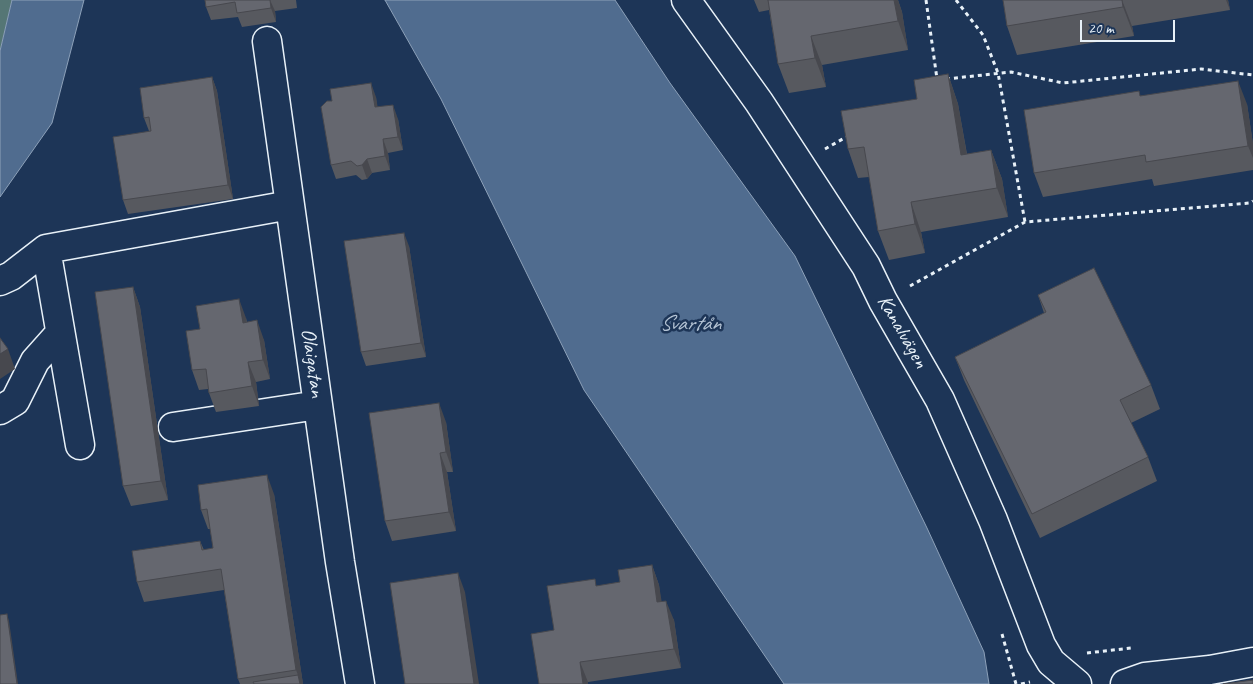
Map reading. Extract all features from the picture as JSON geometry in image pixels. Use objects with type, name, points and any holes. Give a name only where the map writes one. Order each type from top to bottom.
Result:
[{"type":"street","name":"Kanalvägen","points":[[686,0],[760,102],[866,266],[883,301],[940,400],[993,520],[1042,645],[1052,662],[1077,684]]},
{"type":"street","name":"Olaigatan","points":[[267,42],[340,562],[360,684]]},
{"type":"street","points":[[0,282],[46,249],[290,205]]},
{"type":"street","points":[[46,249],[80,445]]},
{"type":"street","points":[[0,410],[15,400],[35,361],[60,333]]},
{"type":"street","points":[[173,426],[318,405]]},
{"type":"street","points":[[1125,684],[1145,677],[1210,670],[1253,662]]},
{"type":"path","points":[[926,0],[937,80]]},
{"type":"path","points":[[956,0],[983,36],[998,73],[1025,222]]},
{"type":"path","points":[[930,86],[937,80],[1011,72],[1063,83],[1201,69],[1253,76]]},
{"type":"path","points":[[800,165],[853,132]]},
{"type":"path","points":[[883,301],[1025,222],[1250,203],[1253,201]]},
{"type":"path","points":[[1000,625],[1016,684]]},
{"type":"green space","points":[[0,0],[12,0],[0,51]]},
{"type":"water","points":[[12,0],[84,0],[52,123],[0,197],[0,51]]},
{"type":"water","name":"Svartån","points":[[385,0],[615,0],[670,83],[795,256],[927,528],[984,652],[989,684],[784,684],[584,390],[441,99]]},
{"type":"building","points":[[205,0],[270,0],[271,8],[237,13],[235,2],[206,7]]},
{"type":"building","points":[[768,0],[894,0],[898,21],[811,36],[815,58],[778,64]]},
{"type":"building","points":[[1003,0],[1122,0],[1123,7],[1007,26]]},
{"type":"building","points":[[948,74],[961,155],[991,150],[997,188],[911,202],[915,224],[878,231],[864,147],[848,149],[841,111],[917,99],[914,80]]},
{"type":"building","points":[[212,77],[228,185],[123,200],[113,137],[151,131],[149,117],[144,118],[140,88]]},
{"type":"building","points":[[1238,81],[1248,146],[1146,162],[1145,155],[1034,173],[1024,110],[1139,91],[1140,96]]},
{"type":"building","points":[[371,83],[375,107],[393,105],[398,137],[383,139],[385,156],[367,159],[362,165],[357,166],[351,161],[331,165],[321,107],[327,101],[332,101],[330,89]]},
{"type":"building","points":[[404,233],[421,343],[361,352],[344,241]]},
{"type":"building","points":[[1094,268],[1151,385],[1120,400],[1148,457],[1032,514],[955,357],[1046,312],[1038,295]]},
{"type":"building","points":[[133,287],[161,481],[123,486],[95,292]]},
{"type":"building","points":[[239,299],[243,323],[257,320],[263,360],[248,362],[252,386],[209,393],[206,369],[192,370],[186,331],[200,329],[196,306]]},
{"type":"building","points":[[0,338],[8,349],[0,354]]},
{"type":"building","points":[[439,403],[446,452],[440,453],[449,512],[385,521],[369,413]]},
{"type":"building","points":[[267,475],[296,670],[238,679],[221,569],[137,582],[132,551],[200,541],[202,550],[213,548],[207,509],[201,510],[198,485]]},
{"type":"building","points":[[652,565],[657,602],[666,601],[674,649],[580,662],[583,684],[539,684],[531,634],[554,630],[547,586],[595,579],[596,586],[620,582],[618,570]]},
{"type":"building","points":[[458,573],[474,684],[405,684],[390,583]]},
{"type":"building","points":[[7,614],[17,684],[0,684],[0,615]]},
{"type":"building","points":[[298,675],[300,684],[254,684],[253,682]]},
{"type":"building","points":[[1253,680],[1253,684],[1223,684]]}]
